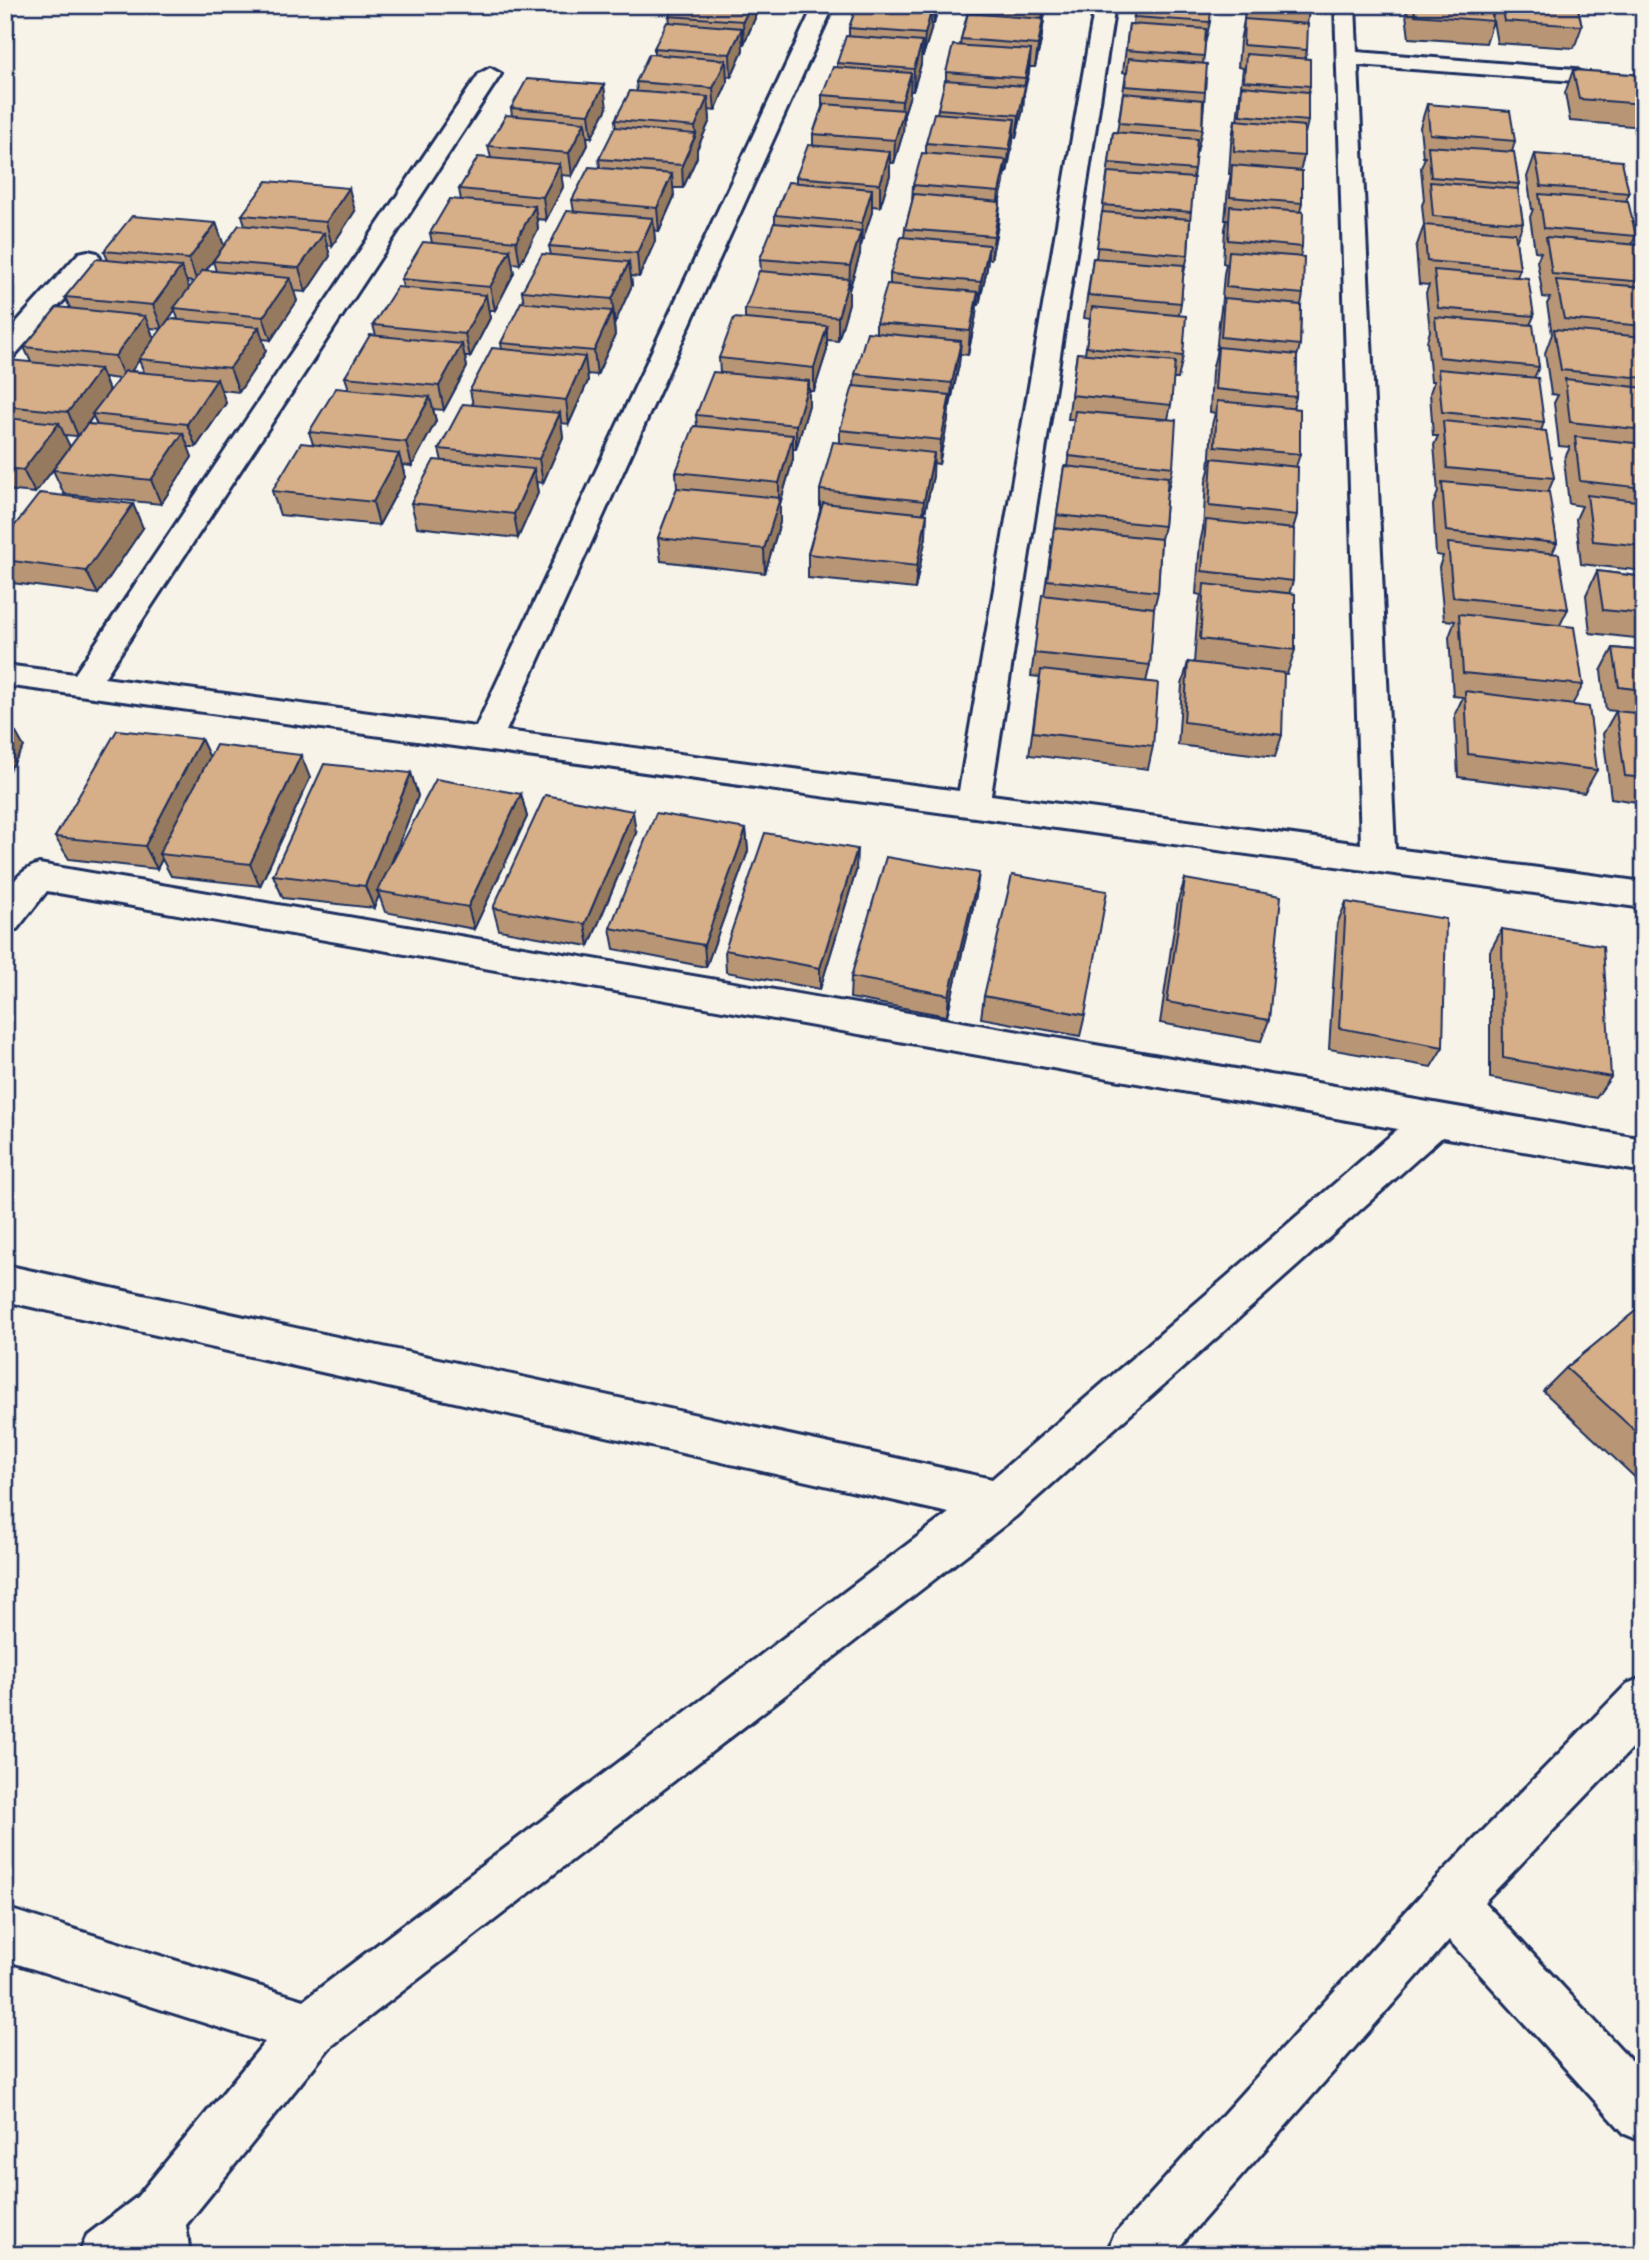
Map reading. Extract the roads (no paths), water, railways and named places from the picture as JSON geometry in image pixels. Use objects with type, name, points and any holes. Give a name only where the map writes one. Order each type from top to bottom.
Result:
[{"type":"street","points":[[486,739],[824,5]]},
{"type":"street","points":[[973,803],[1105,5]]},
{"type":"street","points":[[1345,5],[1378,857]]},
{"type":"street","points":[[1348,58],[1575,75]]},
{"type":"street","points":[[83,685],[490,74]]},
{"type":"street","points":[[5,351],[88,258]]},
{"type":"street","points":[[5,674],[1378,857],[1644,895]]},
{"type":"street","points":[[5,920],[39,877],[1644,1156]]},
{"type":"street","points":[[107,2255],[160,2236],[310,2029],[999,1502],[1435,1120]]},
{"type":"street","points":[[5,1283],[999,1502]]},
{"type":"street","points":[[1134,2255],[1449,1902],[1644,1702]]},
{"type":"street","points":[[1449,1902],[1644,2115]]},
{"type":"street","points":[[5,1934],[310,2029]]}]
